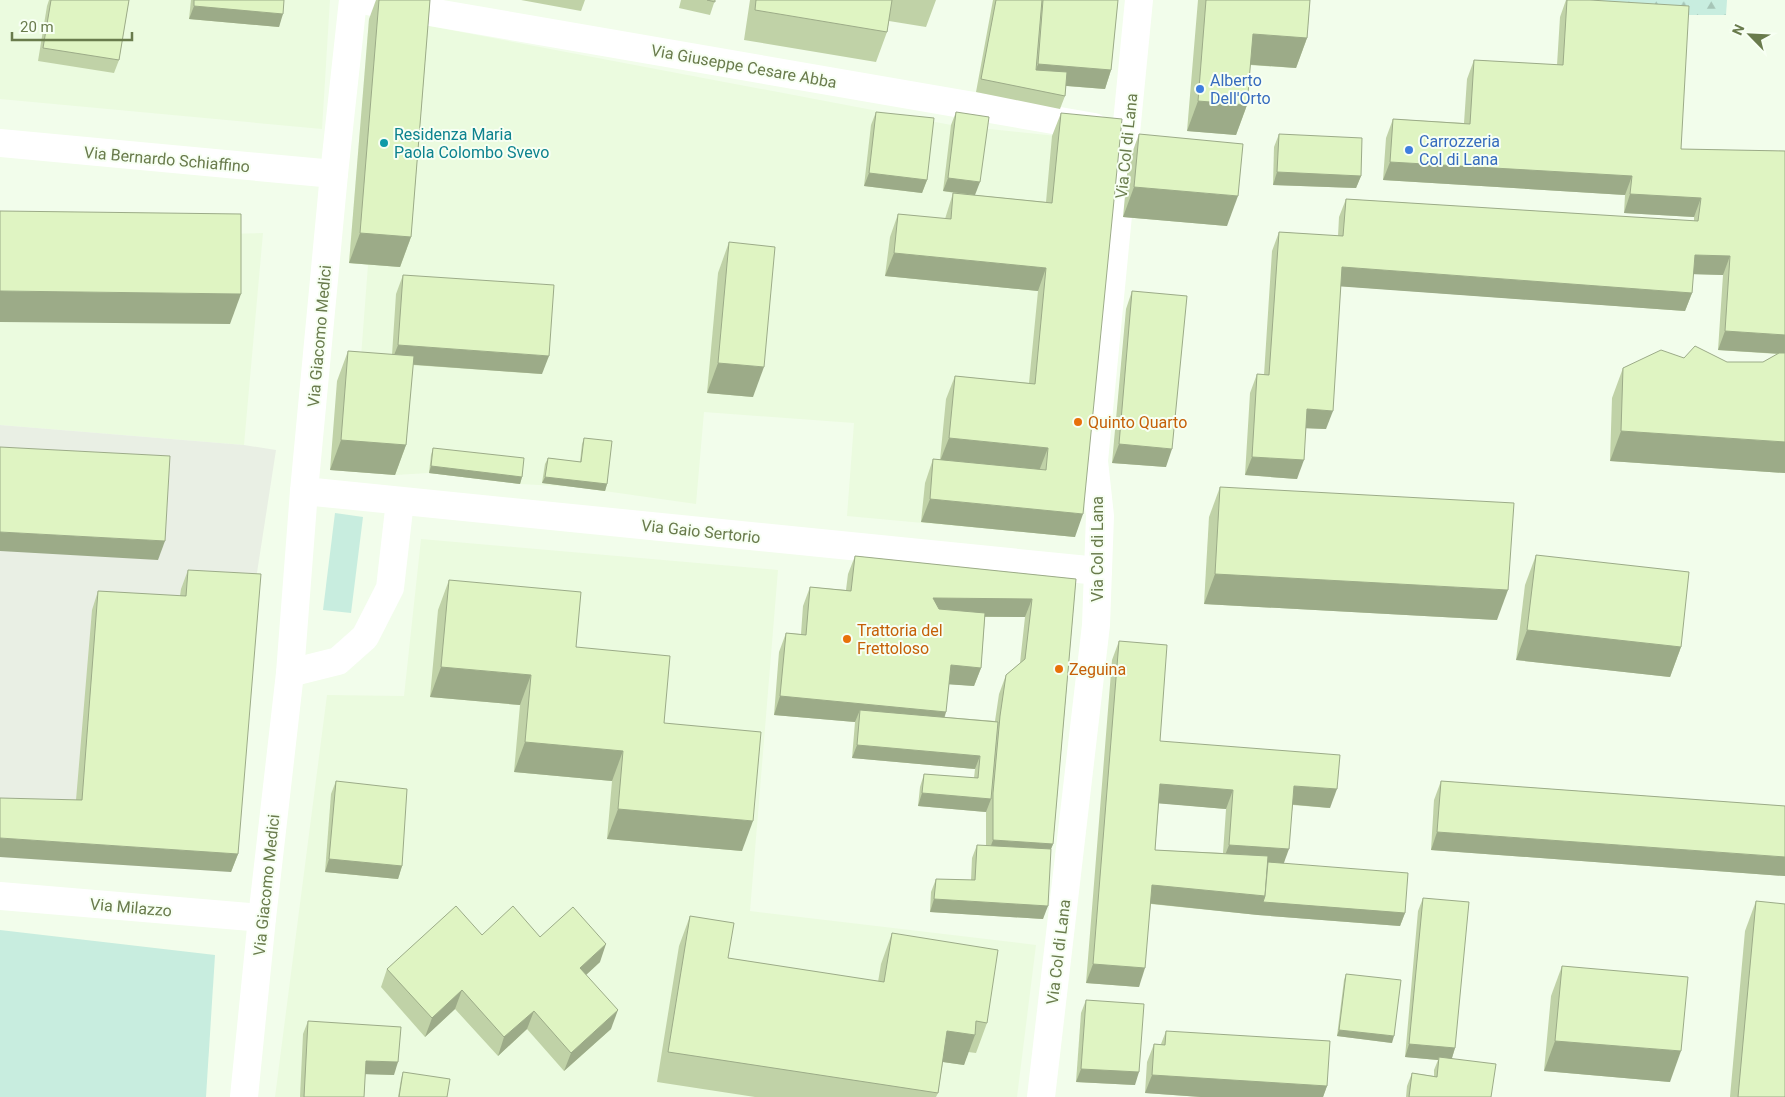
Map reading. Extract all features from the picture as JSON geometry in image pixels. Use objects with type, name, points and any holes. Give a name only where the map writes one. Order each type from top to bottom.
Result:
[{"type":"street","name":"Via Giacomo Medici","points":[[244,1097],[290,673],[304,491],[334,174],[353,0]]},
{"type":"street","name":"Via Giuseppe Cesare Abba","points":[[361,0],[1128,133]]},
{"type":"street","name":"Via Col di Lana","points":[[1041,1097],[1094,635],[1100,516],[1094,461],[1128,133],[1139,0]]},
{"type":"street","name":"Via Bernardo Schiaffino","points":[[0,143],[334,174]]},
{"type":"street","name":"Via Gaio Sertorio","points":[[304,491],[1098,571]]},
{"type":"street","points":[[290,673],[338,661],[365,637],[390,588],[400,501]]},
{"type":"street","name":"Via Milazzo","points":[[0,896],[262,918]]},
{"type":"shaded area","points":[[0,0],[330,0],[322,129],[0,99]]},
{"type":"shaded area","points":[[369,19],[419,24],[951,125],[1114,142],[1075,537],[847,516],[854,423],[704,412],[696,504],[576,487],[520,484],[429,473],[395,475],[359,383],[368,265],[349,263]]},
{"type":"shaded area","points":[[263,233],[244,445],[0,425],[0,239]]},
{"type":"shaded area","points":[[0,425],[244,445],[276,450],[254,592],[231,872],[0,857]]},
{"type":"shaded area","points":[[421,539],[778,570],[750,911],[1036,945],[1017,1097],[275,1097],[327,695],[404,696]]},
{"type":"green space","points":[[1594,0],[1727,0],[1726,15],[1593,15]]},
{"type":"green space","points":[[335,513],[363,517],[351,613],[323,610]]},
{"type":"green space","points":[[0,930],[215,955],[206,1097],[0,1097]]},
{"type":"building","points":[[51,0],[129,0],[119,60],[43,48]]},
{"type":"building","points":[[194,0],[284,0],[283,14],[194,6]]},
{"type":"building","name":"Residenza Maria Paola Colombo Svevo","points":[[379,0],[430,0],[411,237],[360,233]]},
{"type":"building","points":[[756,0],[892,0],[887,32],[755,10]]},
{"type":"building","points":[[996,0],[1042,0],[1036,70],[1067,72],[1065,96],[981,79]]},
{"type":"building","points":[[1043,0],[1118,0],[1111,70],[1038,64]]},
{"type":"building","points":[[1206,0],[1310,0],[1307,38],[1253,34],[1247,105],[1198,101]]},
{"type":"building","points":[[1567,0],[1689,6],[1681,149],[1785,151],[1785,335],[1725,331],[1730,256],[1695,255],[1692,293],[1342,267],[1333,411],[1307,409],[1304,460],[1252,457],[1257,374],[1269,375],[1279,232],[1343,236],[1346,199],[1698,221],[1701,198],[1630,194],[1632,176],[1390,162],[1393,119],[1470,124],[1474,60],[1563,65]]},
{"type":"building","points":[[876,112],[934,118],[927,180],[869,173]]},
{"type":"building","points":[[956,112],[989,117],[980,182],[948,178]]},
{"type":"building","points":[[1061,113],[1122,119],[1083,514],[930,499],[933,459],[1046,470],[1048,448],[949,438],[955,376],[1035,384],[1046,268],[894,253],[898,214],[951,219],[953,193],[1052,203]]},
{"type":"building","points":[[1139,134],[1243,144],[1238,196],[1134,187]]},
{"type":"building","points":[[1279,134],[1362,138],[1361,176],[1277,172]]},
{"type":"building","points":[[0,211],[241,214],[241,294],[0,291]]},
{"type":"building","points":[[729,242],[775,247],[764,367],[718,363]]},
{"type":"building","points":[[403,275],[554,285],[549,356],[398,345]]},
{"type":"building","points":[[1132,291],[1187,296],[1172,449],[1119,444]]},
{"type":"building","points":[[1695,346],[1727,362],[1763,362],[1779,353],[1785,353],[1785,442],[1621,431],[1623,368],[1661,350],[1684,358]]},
{"type":"building","points":[[348,351],[414,356],[406,445],[341,440]]},
{"type":"building","points":[[584,438],[612,441],[607,484],[545,477],[548,458],[581,462]]},
{"type":"building","points":[[0,447],[170,456],[165,541],[0,532]]},
{"type":"building","points":[[433,448],[524,458],[522,477],[431,466]]},
{"type":"building","points":[[1220,487],[1514,503],[1508,590],[1215,574]]},
{"type":"building","points":[[1536,555],[1689,572],[1681,647],[1527,630]]},
{"type":"building","points":[[855,556],[1076,579],[1053,844],[993,840],[993,793],[1006,675],[1025,659],[1032,599],[933,598],[939,609],[985,613],[981,668],[951,665],[946,712],[780,696],[786,633],[806,635],[810,587],[851,591]]},
{"type":"building","points":[[188,570],[261,574],[238,854],[0,838],[0,798],[82,800],[98,591],[186,596]]},
{"type":"building","points":[[449,580],[581,592],[576,647],[670,656],[664,723],[761,732],[753,821],[618,809],[623,751],[525,742],[531,675],[441,667]]},
{"type":"building","points":[[1119,641],[1167,645],[1160,741],[1340,755],[1337,789],[1294,786],[1289,849],[1229,845],[1233,790],[1160,784],[1155,850],[1268,856],[1265,896],[1152,885],[1145,968],[1093,964]]},
{"type":"building","points":[[860,710],[998,722],[991,799],[922,793],[924,774],[978,778],[980,756],[857,745]]},
{"type":"building","points":[[336,781],[407,789],[402,866],[329,859]]},
{"type":"building","points":[[1441,781],[1785,806],[1785,857],[1437,832]]},
{"type":"building","points":[[977,845],[1051,849],[1048,906],[934,899],[936,879],[975,880]]},
{"type":"building","points":[[1268,862],[1408,873],[1405,913],[1263,902]]},
{"type":"building","points":[[1423,898],[1469,902],[1455,1048],[1409,1044]]},
{"type":"building","points":[[1756,901],[1785,904],[1785,1097],[1738,1097]]},
{"type":"building","points":[[456,906],[482,935],[513,906],[540,937],[573,907],[606,944],[580,968],[618,1010],[571,1053],[534,1011],[504,1037],[462,990],[432,1018],[387,969]]},
{"type":"building","points":[[690,916],[734,923],[728,958],[884,982],[892,933],[998,950],[987,1023],[976,1021],[975,1035],[947,1031],[938,1093],[668,1052]]},
{"type":"building","points":[[1562,966],[1688,977],[1681,1051],[1555,1041]]},
{"type":"building","points":[[1346,974],[1401,980],[1394,1036],[1339,1030]]},
{"type":"building","points":[[1086,1000],[1144,1004],[1139,1072],[1081,1069]]},
{"type":"building","points":[[308,1021],[401,1027],[398,1062],[366,1061],[364,1097],[304,1097]]},
{"type":"building","points":[[1166,1031],[1330,1041],[1327,1086],[1152,1075],[1154,1044],[1165,1045]]},
{"type":"building","points":[[1439,1057],[1496,1064],[1491,1097],[1409,1097],[1412,1073],[1437,1077]]},
{"type":"building","points":[[403,1072],[450,1079],[447,1097],[399,1097]]},
{"type":"place","name":"Alberto Dell'Orto","points":[[1200,89]]},
{"type":"place","name":"Residenza Maria Paola Colombo Svevo","points":[[384,143]]},
{"type":"place","name":"Carrozzeria Col di Lana","points":[[1409,150]]},
{"type":"place","name":"Quinto Quarto","points":[[1078,422]]},
{"type":"place","name":"Trattoria del Frettoloso","points":[[847,639]]},
{"type":"place","name":"Zeguina","points":[[1059,669]]}]
